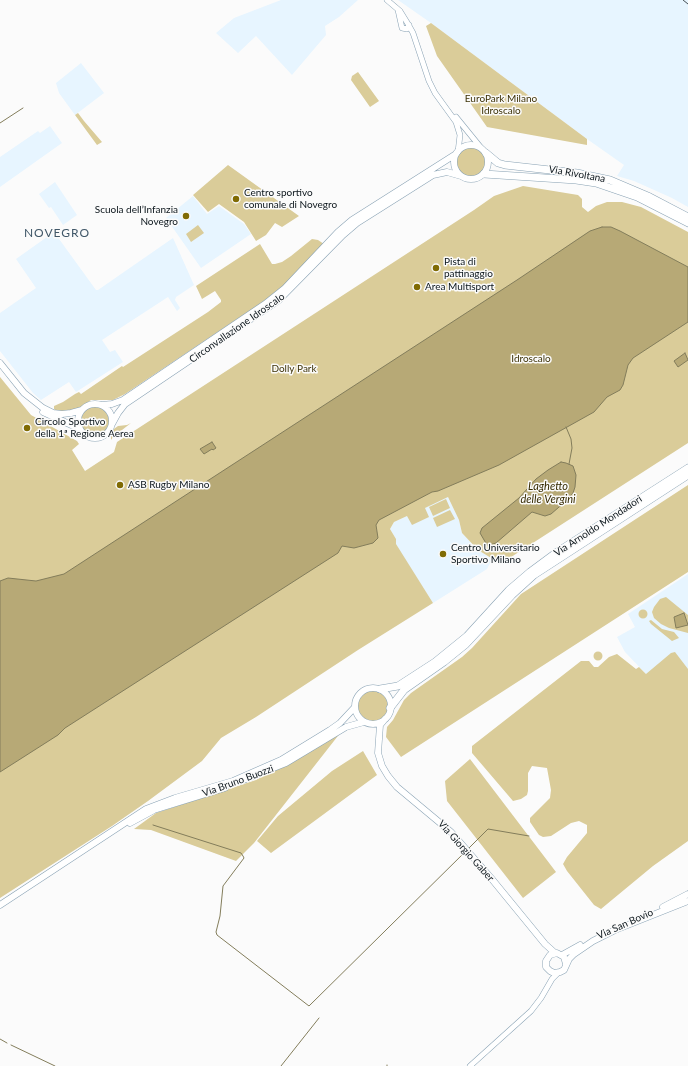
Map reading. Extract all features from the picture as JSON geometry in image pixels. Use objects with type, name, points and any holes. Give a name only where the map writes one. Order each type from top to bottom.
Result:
[{"type":"highway","name":"Via Rivoltana","points":[[484,151],[498,162],[505,164],[575,172],[610,180],[650,197],[688,217]]},
{"type":"highway","name":"Via Rivoltana","points":[[484,174],[576,180],[596,183],[637,197],[688,223]]},
{"type":"highway","points":[[610,180],[621,182],[639,189],[688,214]]},
{"type":"highway","name":"Via Arnoldo Mondadori","points":[[380,689],[398,686],[435,662],[467,636],[504,595],[530,572],[557,552],[688,468]]},
{"type":"highway","name":"Via Arnoldo Mondadori","points":[[390,708],[404,690],[461,648],[480,630],[512,595],[534,576],[688,475]]},
{"type":"main road","name":"Via Rivoltana","points":[[484,151],[474,145],[469,145],[463,147],[457,153],[454,161],[455,167],[461,176],[466,179],[473,180],[484,174]]},
{"type":"main road","points":[[484,151],[489,163],[488,169],[484,174]]},
{"type":"main road","name":"Circonvallazione Idroscalo","points":[[102,405],[112,404],[123,400],[268,302],[285,288],[338,232],[352,220],[457,153]]},
{"type":"main road","name":"Circonvallazione Idroscalo","points":[[112,424],[125,404],[279,300],[342,235],[357,223],[433,175],[447,172],[461,176]]},
{"type":"main road","points":[[0,363],[24,393],[43,408],[53,413],[71,413],[82,410],[93,404],[102,405],[110,413],[112,424],[108,432],[99,438],[88,436],[72,424],[50,416],[32,405],[0,369]]},
{"type":"main road","points":[[80,429],[78,419],[82,410]]},
{"type":"main road","points":[[370,688],[380,689],[388,697],[390,708],[385,719],[378,723],[366,722],[358,716],[355,707],[357,697],[362,691],[370,688]]},
{"type":"main road","name":"Via Bruno Buozzi","points":[[108,835],[125,822],[156,804],[227,782],[280,760],[340,723],[355,707]]},
{"type":"main road","name":"Via Giorgio Gaber","points":[[385,719],[380,725],[378,756],[388,776],[397,787],[451,832],[545,944],[555,953]]},
{"type":"main road","name":"Via Bruno Buozzi","points":[[0,905],[108,835],[154,810],[219,790],[280,766],[303,754],[346,727],[366,722]]},
{"type":"main road","name":"Via Giorgio Gaber","points":[[366,722],[374,729],[378,741]]},
{"type":"main road","name":"Via San Bovio","points":[[562,955],[612,927],[666,906],[688,894]]},
{"type":"main road","name":"Via San Bovio","points":[[558,973],[564,970],[569,959],[580,949],[615,930],[688,901]]},
{"type":"main road","name":"Via Giorgio Gaber","points":[[545,944],[548,956]]},
{"type":"main road","points":[[558,973],[548,970],[545,964],[548,956],[555,953],[562,955],[566,964]]},
{"type":"street","name":"Via Rivoltana","points":[[388,0],[403,14],[407,25],[414,36],[429,82],[457,125],[460,137],[457,153]]},
{"type":"street","name":"Via Rivoltana","points":[[394,5],[399,12],[401,26],[403,29],[407,25]]},
{"type":"street","name":"Via Rivoltana","points":[[429,82],[463,127],[484,151]]},
{"type":"street","points":[[548,970],[549,984]]},
{"type":"street","points":[[470,1066],[531,1011],[558,973]]},
{"type":"shaded area","points":[[281,0],[358,0],[339,17],[325,26],[326,35],[292,75],[256,36],[238,53],[216,33],[234,18]]},
{"type":"shaded area","points":[[398,0],[688,0],[688,207],[634,181],[617,176],[624,165]]},
{"type":"shaded area","points":[[81,63],[104,93],[75,115],[59,93],[56,83]]},
{"type":"shaded area","points":[[50,126],[62,143],[0,187],[0,157],[38,131],[40,133]]},
{"type":"shaded area","points":[[55,182],[77,215],[63,225],[51,207],[49,208],[39,194]]},
{"type":"shaded area","points":[[193,196],[207,214],[219,206],[244,224],[251,234],[201,268],[166,218]]},
{"type":"shaded area","points":[[54,232],[96,290],[173,238],[194,285],[176,297],[175,300],[180,308],[177,311],[168,297],[102,340],[110,352],[115,350],[123,362],[76,392],[69,382],[41,400],[33,393],[0,351],[0,313],[36,288],[16,259]]},
{"type":"shaded area","name":"Centro Universitario Sportivo Milano","points":[[448,497],[459,520],[462,533],[478,550],[492,559],[487,569],[433,603],[395,544],[396,539],[390,529],[394,522]]},
{"type":"shaded area","points":[[688,574],[688,676],[646,674],[625,652],[617,637],[635,627],[628,614]]},
{"type":"green space","name":"EuroPark Milano Idroscalo","points":[[431,23],[587,139],[587,145],[487,127],[437,56],[426,26]]},
{"type":"green space","points":[[358,72],[379,101],[370,107],[351,80],[352,76]]},
{"type":"green space","points":[[78,113],[102,142],[97,145],[75,115]]},
{"type":"green space","points":[[471,147],[477,148],[485,156],[485,168],[477,176],[471,177],[465,176],[457,168],[456,162],[457,156],[465,148]]},
{"type":"green space","name":"Centro sportivo comunale di Novegro","points":[[228,165],[299,216],[282,227],[275,223],[266,235],[256,241],[244,222],[219,204],[208,212],[193,195]]},
{"type":"green space","name":"Idroscalo","points":[[523,186],[578,195],[582,199],[582,207],[588,212],[596,206],[607,202],[622,202],[641,207],[688,232],[688,443],[508,559],[496,561],[478,550],[462,533],[459,520],[448,497],[425,508],[429,517],[412,525],[407,516],[394,522],[390,529],[396,539],[396,544],[433,603],[221,738],[202,761],[148,801],[0,898],[0,377],[31,415],[77,441],[79,444],[72,450],[85,471],[114,452],[117,442],[494,196]]},
{"type":"green space","points":[[198,225],[204,233],[191,242],[186,234]]},
{"type":"green space","points":[[312,239],[318,240],[324,244],[284,286],[270,297],[125,394],[113,400],[91,400],[76,411],[56,411],[54,409],[54,406],[79,392],[81,394],[122,366],[123,367],[208,312],[221,302],[215,291],[202,299],[196,286],[260,244],[272,264],[275,264],[282,262],[291,256]]},
{"type":"green space","points":[[95,407],[105,411],[109,421],[105,431],[95,435],[85,431],[81,421],[85,411]]},
{"type":"green space","points":[[131,423],[111,440],[111,431],[118,426]]},
{"type":"green space","points":[[688,485],[688,572],[401,757],[386,737],[387,727],[393,720],[404,700],[411,693],[462,657],[472,648],[521,594]]},
{"type":"green space","points":[[446,499],[450,508],[433,516],[429,507]]},
{"type":"green space","points":[[450,510],[455,519],[437,527],[433,518]]},
{"type":"green space","points":[[666,597],[688,615],[688,633],[669,628],[654,618],[652,612],[654,607],[660,599]]},
{"type":"green space","points":[[641,610],[645,610],[647,614],[645,618],[641,618],[639,616],[639,612]]},
{"type":"green space","points":[[651,620],[662,629],[674,632],[679,638],[672,641],[651,624],[649,621]]},
{"type":"green space","points":[[598,651],[603,656],[598,661],[593,656]]},
{"type":"green space","points":[[675,652],[688,669],[688,841],[653,866],[601,909],[594,905],[563,864],[587,833],[587,825],[579,821],[571,823],[551,836],[543,837],[539,835],[530,822],[530,818],[550,798],[551,790],[547,768],[532,766],[528,773],[527,795],[521,799],[513,801],[472,753],[472,746],[581,661],[589,661],[594,667],[598,667],[609,657],[617,654],[636,669],[639,667],[646,674],[671,653]]},
{"type":"green space","points":[[373,691],[384,695],[388,706],[384,717],[373,721],[362,717],[358,706],[362,695]]},
{"type":"green space","points":[[341,732],[254,843],[236,861],[151,830],[134,829],[156,813],[256,780]]},
{"type":"green space","points":[[363,751],[377,775],[271,853],[257,841],[278,816],[332,771]]},
{"type":"green space","points":[[470,759],[556,872],[523,898],[447,801],[445,781]]},
{"type":"water","name":"Idroscalo","points":[[602,227],[611,227],[620,231],[688,267],[688,322],[633,358],[628,365],[623,385],[620,390],[607,397],[594,412],[499,465],[438,491],[432,492],[379,520],[376,525],[378,538],[373,543],[354,548],[342,546],[338,553],[65,728],[58,735],[0,772],[0,581],[8,578],[36,581],[64,574],[590,231]]},
{"type":"water","points":[[685,353],[688,360],[678,367],[674,361]]},
{"type":"water","points":[[212,442],[216,448],[204,454],[200,449]]},
{"type":"water","name":"Laghetto delle Vergini","points":[[561,462],[573,466],[576,475],[573,493],[566,501],[551,514],[545,516],[532,512],[496,543],[487,545],[480,533],[482,528],[519,498],[536,479]]},
{"type":"water","points":[[684,613],[688,625],[676,628],[674,617]]},
{"type":"waterway","points":[[0,123],[23,108]]},
{"type":"waterway","points":[[566,427],[571,439],[572,448],[569,464]]},
{"type":"waterway","points":[[153,825],[241,853],[244,858],[223,886],[220,916],[216,932],[217,935],[309,1006],[464,853]]},
{"type":"waterway","points":[[469,848],[488,829],[529,836]]},
{"type":"waterway","points":[[281,1066],[319,1018]]},
{"type":"waterway","points":[[0,1039],[7,1043]]},
{"type":"waterway","points":[[11,1045],[55,1066]]},
{"type":"railway","points":[[683,0],[688,4]]},
{"type":"place","name":"Centro sportivo comunale di Novegro","points":[[236,199]]},
{"type":"place","name":"Scuola dell’Infanzia Novegro","points":[[186,216]]},
{"type":"place","name":"Pista di pattinaggio","points":[[436,268]]},
{"type":"place","name":"Area Multisport","points":[[417,287]]},
{"type":"place","name":"Circolo Sportivo della 1ª Regione Aerea","points":[[27,428]]},
{"type":"place","name":"ASB Rugby Milano","points":[[120,485]]},
{"type":"place","name":"Centro Universitario Sportivo Milano","points":[[443,554]]},
{"type":"district","name":"NOVEGRO","points":[[57,233]]},
{"type":"park label","name":"Dolly Park","points":[[294,369]]}]
